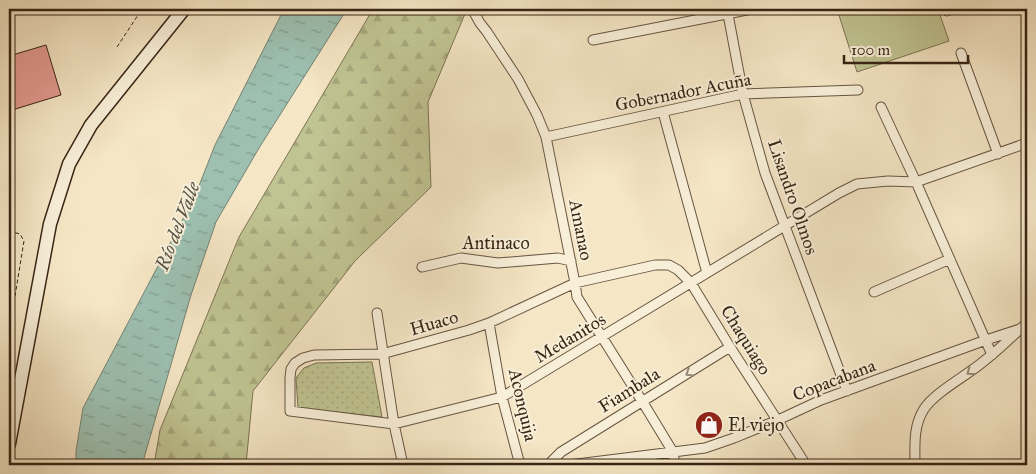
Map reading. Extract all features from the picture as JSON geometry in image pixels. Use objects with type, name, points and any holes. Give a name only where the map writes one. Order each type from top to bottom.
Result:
[{"type":"main road","points":[[9,444],[50,224],[70,164],[91,125],[184,9]]},
{"type":"street","name":"Amanao","points":[[472,9],[518,78],[546,137],[571,261],[576,297],[673,452]]},
{"type":"street","points":[[593,40],[728,11],[752,9]]},
{"type":"street","name":"Lisandro Olmos","points":[[728,11],[743,94],[765,173],[847,391]]},
{"type":"street","points":[[961,53],[998,154]]},
{"type":"street","name":"Gobernador Acuña","points":[[546,137],[743,94],[858,90]]},
{"type":"street","points":[[881,107],[992,355]]},
{"type":"street","points":[[663,112],[707,273]]},
{"type":"street","points":[[916,182],[1027,143]]},
{"type":"street","name":"Medanitos","points":[[290,411],[394,424],[502,397],[839,193],[857,184],[888,181],[916,182]]},
{"type":"street","name":"Antinaco","points":[[422,267],[461,258],[498,263],[558,258],[571,261]]},
{"type":"street","points":[[874,292],[950,260]]},
{"type":"street","points":[[575,283],[655,265],[669,266],[678,270],[691,283]]},
{"type":"street","name":"Huaco","points":[[290,411],[291,369],[295,362],[303,358],[314,355],[382,354],[489,323],[575,283]]},
{"type":"street","name":"Chaquiago","points":[[691,283],[806,465]]},
{"type":"street","points":[[377,313],[382,354],[403,465]]},
{"type":"street","name":"Aconquija","points":[[489,323],[502,397],[520,465]]},
{"type":"street","points":[[915,465],[915,437],[918,422],[925,408],[935,397],[985,361],[1024,326]]},
{"type":"street","name":"Copacabana","points":[[569,465],[705,448],[778,420],[821,400],[1024,326]]},
{"type":"street","name":"Fiambala","points":[[548,465],[561,452],[730,347]]},
{"type":"street","points":[[673,452],[675,465]]},
{"type":"path","points":[[117,47],[142,9]]},
{"type":"path","points":[[9,232],[20,234],[24,241],[9,333]]},
{"type":"green space","points":[[373,9],[467,9],[428,102],[431,187],[355,261],[253,391],[246,465],[154,465],[160,430],[239,237]]},
{"type":"green space","points":[[837,9],[938,9],[949,41],[857,72]]},
{"type":"green space","points":[[372,362],[382,417],[298,408],[296,378],[304,368],[316,363]]},
{"type":"water","points":[[284,9],[347,9],[259,148],[216,222],[191,295],[142,465],[76,465],[76,451],[83,408],[195,196],[215,145]]},
{"type":"building","points":[[46,45],[61,95],[9,111],[9,56]]},
{"type":"building","name":"El viejo","points":[[710,414],[721,428],[704,436],[697,421]]},
{"type":"place","name":"El viejo","points":[[709,425]]},
{"type":"water label","name":"Río del Valle","points":[[177,226]]}]
